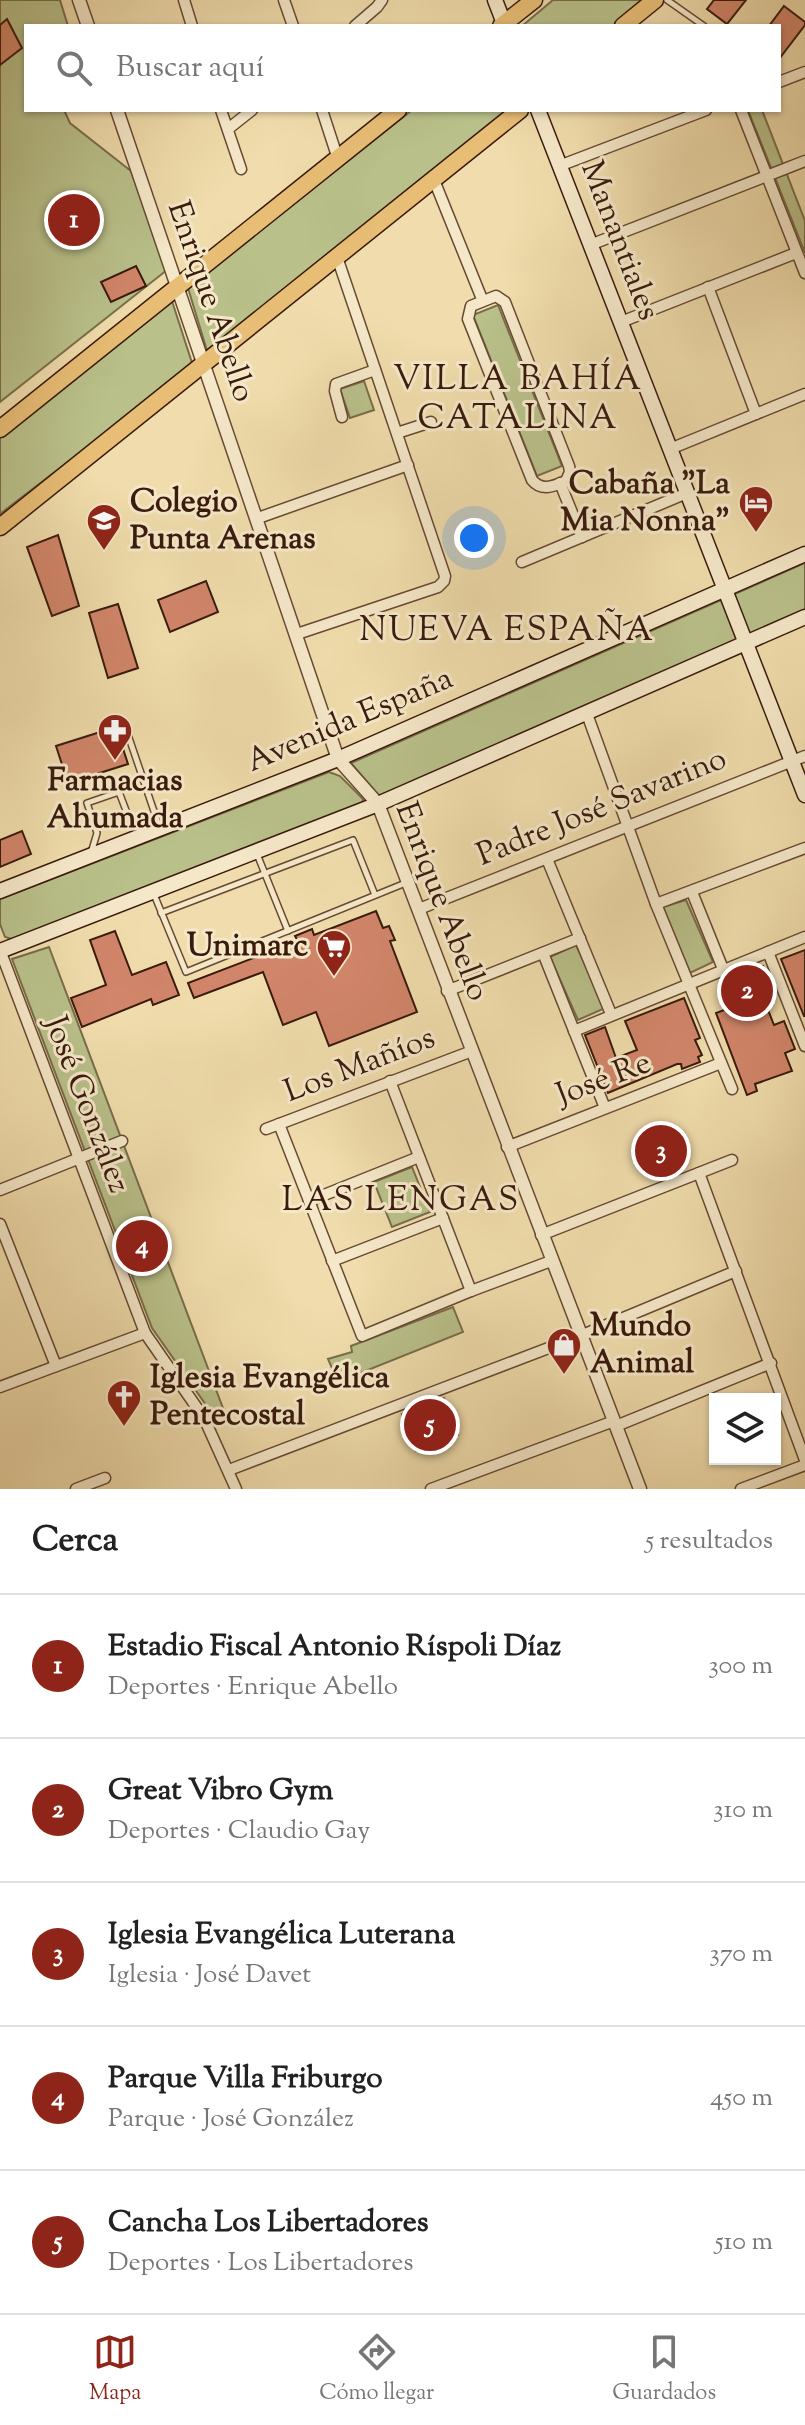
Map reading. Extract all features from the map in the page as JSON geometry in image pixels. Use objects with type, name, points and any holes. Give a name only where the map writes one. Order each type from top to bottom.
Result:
[{"type":"main road","points":[[495,0],[503,24]]},
{"type":"main road","points":[[504,24],[534,0]]},
{"type":"main road","points":[[625,24],[655,0]]},
{"type":"main road","points":[[0,429],[396,112]]},
{"type":"main road","points":[[0,527],[518,112]]},
{"type":"main road","name":"Manantiales","points":[[539,112],[746,644],[798,758],[805,795]]},
{"type":"main road","name":"Avenida España","points":[[0,891],[338,759],[805,554]]},
{"type":"main road","points":[[0,951],[378,804],[805,617]]},
{"type":"street","points":[[79,0],[87,24]]},
{"type":"street","points":[[184,0],[191,24]]},
{"type":"street","points":[[284,0],[292,24]]},
{"type":"street","points":[[357,24],[382,0]]},
{"type":"street","points":[[781,81],[805,72]]},
{"type":"street","name":"Enrique Abello","points":[[118,112],[338,759],[378,804],[640,1489]]},
{"type":"street","points":[[222,112],[241,169]]},
{"type":"street","points":[[228,129],[249,112]]},
{"type":"street","points":[[323,112],[338,159]]},
{"type":"street","points":[[559,166],[701,112]]},
{"type":"street","points":[[742,112],[805,273]]},
{"type":"street","points":[[590,245],[805,161]]},
{"type":"street","points":[[434,180],[482,299]]},
{"type":"street","points":[[621,322],[796,253]]},
{"type":"street","points":[[297,634],[438,587],[444,581],[444,573],[337,257]]},
{"type":"street","points":[[708,287],[756,414]]},
{"type":"street","points":[[496,296],[505,302],[569,466],[568,479],[560,483],[543,488],[532,480],[468,319],[471,306],[482,299],[496,296]]},
{"type":"street","points":[[342,417],[336,384],[375,370]]},
{"type":"street","points":[[670,449],[805,394]]},
{"type":"street","points":[[397,433],[431,422]]},
{"type":"street","points":[[258,518],[408,465]]},
{"type":"street","points":[[560,483],[582,537]]},
{"type":"street","points":[[522,562],[687,493]]},
{"type":"street","points":[[587,714],[656,904],[732,1089]]},
{"type":"street","name":"Padre José Savarino","points":[[419,909],[798,758]]},
{"type":"street","points":[[656,904],[805,848]]},
{"type":"street","points":[[547,859],[611,1014]]},
{"type":"street","points":[[692,892],[723,969]]},
{"type":"street","points":[[574,1031],[805,937]]},
{"type":"street","points":[[447,991],[580,938]]},
{"type":"street","name":"José González","points":[[0,951],[145,1333],[204,1418],[236,1489]]},
{"type":"street","points":[[768,952],[805,1046]]},
{"type":"street","points":[[543,953],[605,1108]]},
{"type":"street","name":"Los Mañíos","points":[[266,1129],[472,1051]]},
{"type":"street","name":"José Re","points":[[507,1147],[721,1063]]},
{"type":"street","points":[[390,1081],[471,1291]]},
{"type":"street","points":[[279,1124],[362,1336],[551,1261]]},
{"type":"street","points":[[0,1190],[122,1141]]},
{"type":"street","points":[[309,1201],[419,1157]]},
{"type":"street","points":[[541,1235],[732,1160]]},
{"type":"street","points":[[699,1173],[805,1462],[741,1489]]},
{"type":"street","points":[[332,1261],[443,1218]]},
{"type":"street","points":[[0,1224],[56,1366]]},
{"type":"street","points":[[229,1470],[580,1336],[736,1271]]},
{"type":"street","points":[[0,1387],[145,1333]]},
{"type":"street","points":[[431,1489],[615,1424],[771,1363]]},
{"type":"street","points":[[76,1489],[105,1478]]},
{"type":"lane","points":[[667,0],[701,24]]},
{"type":"lane","points":[[126,729],[156,831]]},
{"type":"lane","points":[[90,856],[97,833],[87,803],[119,792],[130,821],[156,831]]},
{"type":"lane","points":[[161,913],[353,840],[375,895]]},
{"type":"lane","points":[[256,852],[288,931]]},
{"type":"lane","points":[[153,892],[186,972],[408,882]]},
{"type":"green space","points":[[0,0],[60,0],[67,24],[24,24],[24,112],[65,112],[70,123],[131,171],[167,270],[0,402]]},
{"type":"green space","points":[[553,0],[646,0],[616,24],[524,24]]},
{"type":"green space","points":[[409,112],[506,112],[208,354],[188,288]]},
{"type":"green space","points":[[749,112],[763,112],[805,221],[805,253]]},
{"type":"green space","points":[[171,298],[193,366],[0,514],[0,432]]},
{"type":"green space","points":[[498,305],[562,466],[537,476],[473,315]]},
{"type":"green space","points":[[364,381],[374,410],[350,418],[340,389]]},
{"type":"green space","points":[[805,563],[805,610],[380,797],[351,763]]},
{"type":"green space","points":[[329,772],[340,776],[363,799],[362,805],[15,940],[5,937],[0,924],[0,899]]},
{"type":"green space","points":[[686,900],[713,962],[690,973],[663,907]]},
{"type":"green space","points":[[576,945],[605,1008],[578,1020],[550,957]]},
{"type":"green space","points":[[49,947],[229,1424],[213,1415],[152,1328],[12,959]]},
{"type":"green space","points":[[412,1167],[430,1212],[392,1227],[374,1182]]},
{"type":"green space","points":[[453,1307],[463,1332],[338,1382],[328,1359],[352,1352],[351,1346]]},
{"type":"green space","points":[[444,1398],[458,1435],[416,1451],[402,1414]]},
{"type":"building","points":[[714,0],[746,0],[727,24],[707,9]]},
{"type":"building","points":[[784,6],[805,22],[781,56],[781,24],[770,24]]},
{"type":"building","points":[[7,19],[22,48],[0,65],[0,25]]},
{"type":"building","points":[[136,266],[146,286],[111,302],[101,282]]},
{"type":"building","points":[[58,535],[79,606],[52,616],[27,547]]},
{"type":"building","points":[[206,581],[218,612],[170,632],[158,600]]},
{"type":"building","points":[[118,604],[138,668],[108,678],[89,613]]},
{"type":"building","points":[[116,727],[128,764],[68,783],[56,746]]},
{"type":"building","points":[[22,831],[31,854],[0,867],[0,840]]},
{"type":"building","name":"Unimarc","points":[[376,911],[383,928],[389,926],[395,940],[390,941],[417,1012],[329,1046],[316,1012],[283,1025],[263,972],[194,998],[188,983],[298,941],[295,936],[312,929],[314,935]]},
{"type":"building","points":[[115,931],[132,975],[166,962],[179,995],[153,1005],[151,999],[82,1027],[71,998],[106,985],[90,940]]},
{"type":"building","points":[[805,950],[805,1016],[804,1016],[781,959]]},
{"type":"building","points":[[763,966],[772,988],[749,997],[757,1014],[768,1010],[774,1025],[784,1021],[795,1049],[785,1053],[792,1071],[755,1084],[757,1091],[747,1095],[716,1013],[727,1009],[720,984]]},
{"type":"building","points":[[684,998],[700,1038],[695,1040],[702,1055],[698,1057],[700,1062],[682,1069],[681,1064],[677,1064],[608,1093],[585,1035],[605,1027],[616,1058],[637,1050],[625,1021]]},
{"type":"place","name":"Estadio Fiscal Antonio Ríspoli Díaz","points":[[74,220]]},
{"type":"place","name":"Cabaña \"La Mia Nonna\"","points":[[756,534]]},
{"type":"place","name":"Colegio Punta Arenas","points":[[104,552]]},
{"type":"place","name":"Farmacias Ahumada","points":[[115,762]]},
{"type":"place","name":"Unimarc","points":[[334,978]]},
{"type":"place","name":"Great Vibro Gym","points":[[747,991]]},
{"type":"place","name":"Iglesia Evangélica Luterana","points":[[661,1151]]},
{"type":"place","name":"Parque Villa Friburgo","points":[[142,1246]]},
{"type":"place","name":"Mundo Animal","points":[[564,1376]]},
{"type":"place","name":"Cancha Los Libertadores","points":[[430,1425]]},
{"type":"place","name":"Iglesia Evangélica Pentecostal","points":[[124,1428]]},
{"type":"district","name":"VILLA BAHÍA CATALINA","points":[[518,400]]},
{"type":"district","name":"NUEVA ESPAÑA","points":[[507,631]]},
{"type":"district","name":"LAS LENGAS","points":[[401,1201]]}]
